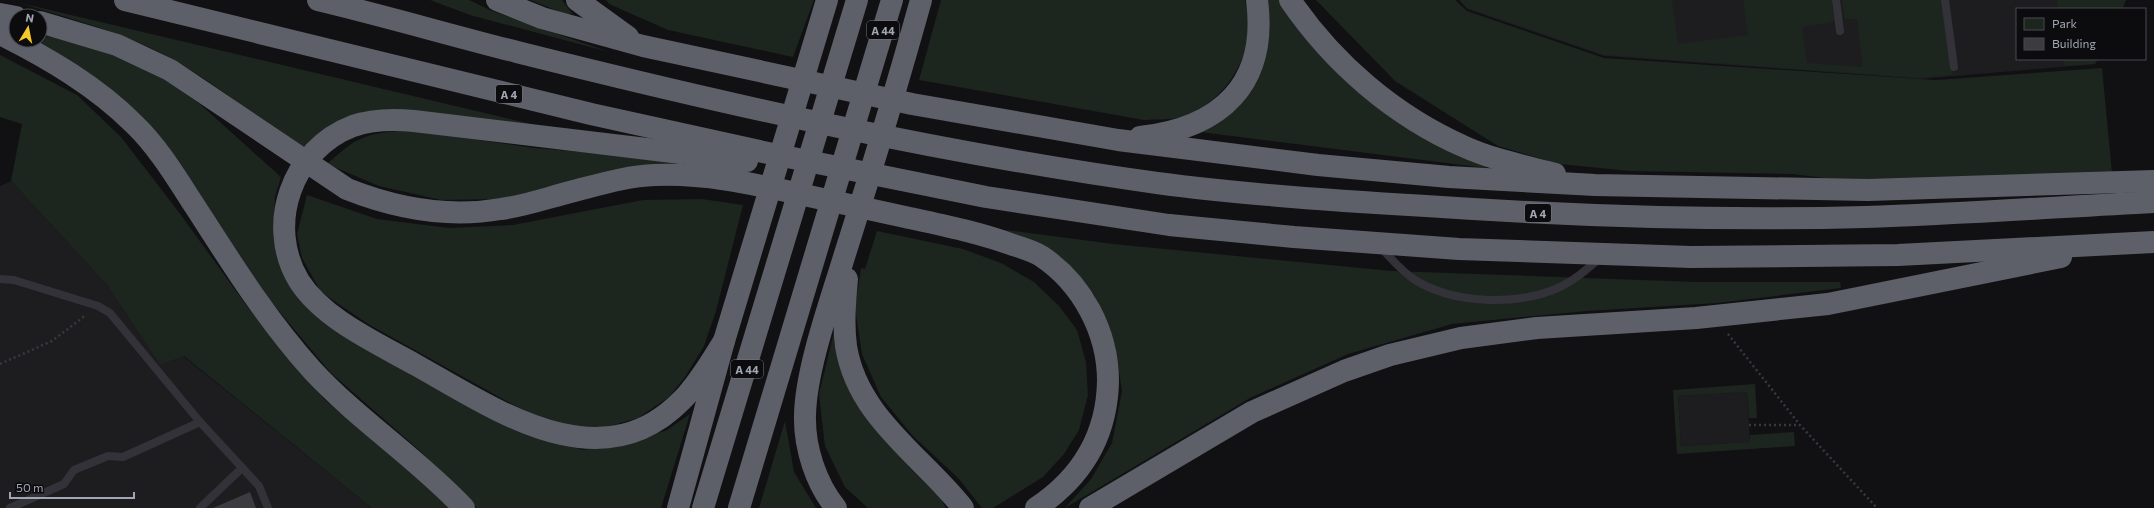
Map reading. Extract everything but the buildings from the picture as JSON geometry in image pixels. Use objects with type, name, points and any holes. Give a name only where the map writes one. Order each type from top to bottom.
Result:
[{"type":"highway","name":"A 4","points":[[125,0],[591,114],[895,180],[1046,207],[1161,224],[1249,233],[1376,243],[1604,255],[1691,257],[1890,255],[2154,242]]},
{"type":"highway","name":"A 4","points":[[318,0],[524,53],[778,114],[925,144],[1046,166],[1182,186],[1333,200],[1461,209],[1574,215],[1692,217],[1864,217],[2154,202]]},
{"type":"highway","points":[[497,0],[542,18],[643,46],[912,104],[1118,140],[1318,165],[1449,177],[1595,185],[1868,190],[2154,181]]},
{"type":"highway","points":[[577,0],[643,46]]},
{"type":"highway","points":[[678,508],[724,341],[827,0]]},
{"type":"highway","name":"A 44","points":[[703,508],[857,0]]},
{"type":"highway","name":"A 44","points":[[739,508],[892,0]]},
{"type":"highway","points":[[836,508],[825,493],[815,469],[809,448],[805,417],[806,402],[813,369],[849,242],[922,0]]},
{"type":"highway","points":[[1118,140],[1149,136],[1192,125],[1205,119],[1226,103],[1244,82],[1255,58],[1260,24],[1257,0]]},
{"type":"highway","points":[[1290,0],[1313,31],[1347,68],[1416,121],[1465,147],[1490,156],[1595,185]]},
{"type":"highway","points":[[48,24],[117,45],[146,57],[170,70],[347,189],[376,201],[406,208],[459,212],[501,210],[621,179],[652,175],[682,175],[735,180],[989,236],[1038,254],[1069,279],[1092,316],[1106,351],[1108,386],[1103,418],[1087,457],[1074,476],[1061,490],[1036,508]]},
{"type":"highway","points":[[0,34],[81,80],[135,125],[158,151],[270,320],[312,370],[366,419],[441,483],[464,508]]},
{"type":"highway","points":[[724,341],[683,400],[672,410],[637,430],[610,437],[595,438],[564,436],[542,430],[518,421],[451,385],[378,343],[323,308],[300,283],[287,255],[284,233],[286,206],[290,190],[302,168],[329,140],[344,131],[364,123],[383,120],[414,121],[895,180]]},
{"type":"highway","points":[[849,242],[844,332],[853,369],[862,390],[876,413],[894,436],[949,490],[963,508]]},
{"type":"highway","points":[[1090,508],[1252,412],[1344,370],[1390,355],[1461,338],[1537,328],[1696,318],[1828,304],[2024,265],[2111,244]]},
{"type":"lane","points":[[1836,0],[1840,31]]},
{"type":"lane","points":[[1945,0],[1954,66]]},
{"type":"lane","points":[[1376,243],[1406,274],[1427,287],[1449,296],[1479,299],[1517,298],[1557,288],[1575,278],[1604,255]]},
{"type":"lane","points":[[0,279],[14,280],[98,306],[110,313],[200,422],[259,486],[268,508]]},
{"type":"lane","points":[[10,508],[64,484],[74,470],[108,456],[123,457],[200,422]]},
{"type":"lane","points":[[200,508],[242,468]]},
{"type":"path","points":[[0,364],[52,340],[98,306]]},
{"type":"path","points":[[1724,328],[1800,425],[1877,508]]},
{"type":"path","points":[[1749,425],[1800,425]]},
{"type":"shaded area","points":[[1459,0],[2126,0],[2122,8],[2016,8],[2016,60],[2097,60],[2095,64],[1921,79],[1604,56],[1467,9]]},
{"type":"shaded area","points":[[11,181],[107,285],[160,365],[183,356],[372,508],[0,508],[0,186]]},
{"type":"shaded area","points":[[1747,392],[1750,442],[1681,446],[1678,396]]},
{"type":"green space","points":[[430,0],[469,0],[492,11],[609,52],[470,15]]},
{"type":"green space","points":[[530,0],[562,0],[572,13],[568,15]]},
{"type":"green space","points":[[606,0],[814,0],[793,57],[668,30],[609,4]]},
{"type":"green space","points":[[941,0],[1245,0],[1249,18],[1248,37],[1238,68],[1230,82],[1207,104],[1178,118],[1144,120],[919,80]]},
{"type":"green space","points":[[1262,0],[1281,0],[1297,23],[1486,160],[1486,168],[1192,131],[1234,106]]},
{"type":"green space","points":[[1316,0],[1455,0],[1467,11],[1604,58],[1936,80],[2102,68],[2112,173],[1849,181],[1792,174],[1630,171],[1559,164],[1498,146],[1395,81]]},
{"type":"green space","points":[[1460,0],[1672,0],[1678,44],[1748,35],[1743,0],[1832,0],[1834,22],[1802,27],[1807,63],[1863,67],[1857,19],[1845,19],[1842,0],[1942,0],[1953,75],[1920,78],[1604,55],[1467,8]]},
{"type":"green space","points":[[2057,0],[2126,0],[2122,8],[2058,8]]},
{"type":"green space","points":[[20,3],[41,8],[36,8]]},
{"type":"green space","points":[[48,10],[561,131],[398,111],[308,143],[301,149],[216,87],[181,64],[129,38],[48,12]]},
{"type":"green space","points":[[48,36],[84,42],[153,70],[201,105],[281,177],[275,197],[273,238],[283,270],[309,310],[350,337],[515,429],[582,450],[624,445],[667,430],[690,414],[661,508],[477,508],[419,450],[330,372],[253,280],[195,187],[144,118],[63,57],[46,48],[48,48]]},
{"type":"green space","points":[[0,55],[77,95],[121,137],[181,215],[249,309],[324,399],[452,508],[372,508],[184,356],[160,365],[107,285],[11,181],[22,124],[0,117]]},
{"type":"green space","points":[[2064,60],[2097,60],[2095,64],[2065,66]]},
{"type":"green space","points":[[402,131],[431,133],[534,148],[658,158],[719,170],[564,184],[499,199],[441,200],[379,186],[327,164],[360,139],[378,133]]},
{"type":"green space","points":[[307,195],[377,219],[449,228],[513,225],[643,200],[702,199],[743,205],[716,311],[704,346],[685,377],[669,397],[638,418],[606,427],[577,429],[530,414],[368,324],[321,292],[302,258],[297,234]]},
{"type":"green space","points":[[1006,230],[1113,244],[1392,271],[1697,282],[1840,282],[1841,288],[1717,303],[1587,311],[1452,324],[1348,354],[1250,398],[1065,508],[1091,479],[1112,443],[1122,391],[1115,346],[1094,295],[1061,262]]},
{"type":"green space","points":[[877,231],[963,249],[1001,263],[1034,282],[1059,306],[1077,330],[1086,362],[1088,395],[1079,430],[1064,454],[1043,477],[993,508],[982,508],[959,479],[912,435],[881,397],[862,354],[855,308],[861,268],[865,269]]},
{"type":"green space","points":[[835,328],[863,412],[910,468],[941,499],[946,508],[868,508],[845,487],[825,446],[819,394]]},
{"type":"green space","points":[[1755,384],[1757,418],[1749,418],[1747,392],[1678,396],[1681,446],[1750,442],[1750,435],[1794,432],[1795,446],[1677,454],[1673,390]]},
{"type":"green space","points":[[785,421],[794,472],[816,508],[759,508]]}]
